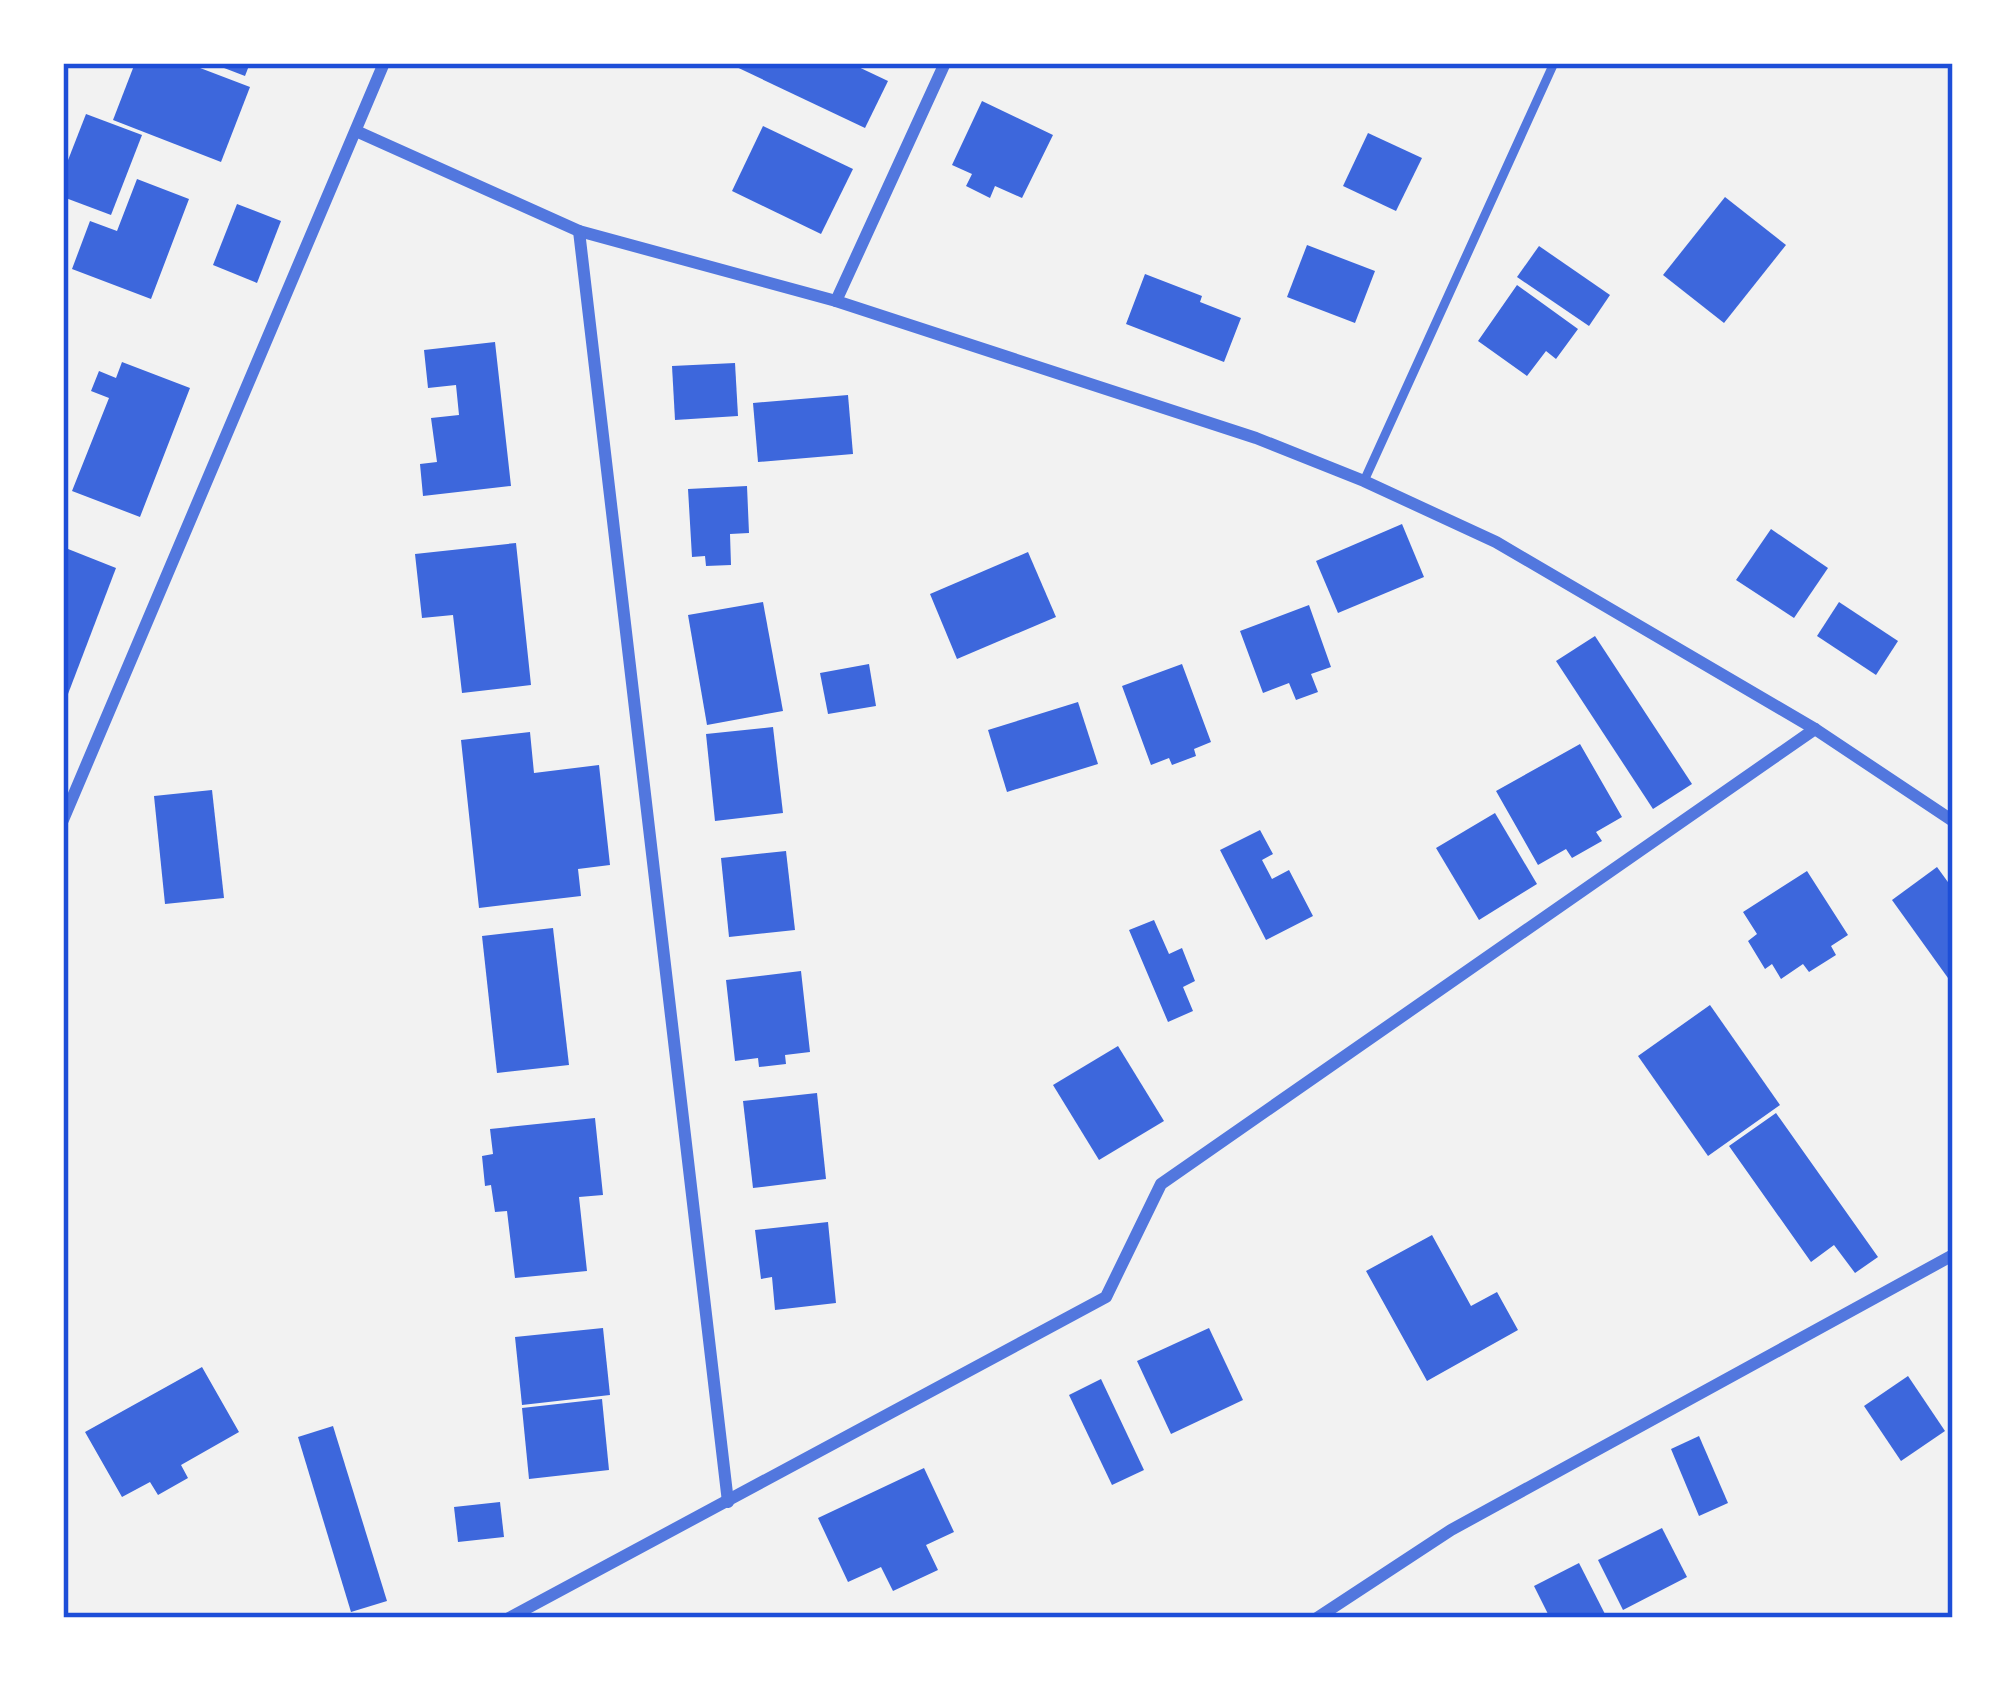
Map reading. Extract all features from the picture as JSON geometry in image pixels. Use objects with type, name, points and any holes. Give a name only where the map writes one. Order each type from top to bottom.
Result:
[{"type":"street","points":[[63,820],[384,63]]},
{"type":"street","points":[[836,301],[945,63]]},
{"type":"street","points":[[356,131],[578,231],[836,301],[1256,438],[1364,481],[1496,542],[1815,730],[1953,821]]},
{"type":"street","points":[[578,231],[728,1502]]},
{"type":"street","points":[[509,1618],[1106,1297],[1161,1184],[1815,730]]},
{"type":"street","points":[[1317,1618],[1451,1530],[1953,1256]]},
{"type":"lane","points":[[1364,481],[1554,63]]},
{"type":"building","points":[[135,63],[187,63],[250,87],[221,162],[113,120]]},
{"type":"building","points":[[211,63],[250,63],[245,76]]},
{"type":"building","points":[[728,63],[850,63],[888,81],[865,128]]},
{"type":"building","points":[[982,101],[1053,135],[1022,198],[995,186],[990,198],[966,186],[972,174],[952,165]]},
{"type":"building","points":[[86,114],[142,135],[111,215],[63,197],[63,173]]},
{"type":"building","points":[[763,126],[853,169],[821,234],[732,191]]},
{"type":"building","points":[[1368,133],[1422,158],[1396,211],[1343,186]]},
{"type":"building","points":[[137,179],[189,199],[151,299],[72,269],[90,221],[117,231]]},
{"type":"building","points":[[1725,197],[1786,245],[1724,323],[1663,275]]},
{"type":"building","points":[[237,204],[281,221],[257,283],[213,265]]},
{"type":"building","points":[[1307,245],[1375,271],[1355,323],[1287,297]]},
{"type":"building","points":[[1539,246],[1610,295],[1589,326],[1517,277]]},
{"type":"building","points":[[1145,274],[1202,296],[1200,302],[1241,318],[1224,362],[1126,324]]},
{"type":"building","points":[[1517,285],[1578,329],[1556,359],[1546,351],[1527,376],[1478,341]]},
{"type":"building","points":[[495,342],[511,486],[423,496],[420,464],[437,462],[431,418],[459,415],[456,385],[428,388],[424,350]]},
{"type":"building","points":[[122,362],[190,388],[140,517],[72,491],[109,398],[91,391],[99,371],[116,378]]},
{"type":"building","points":[[735,363],[738,416],[675,420],[672,366]]},
{"type":"building","points":[[848,395],[853,454],[758,462],[753,403]]},
{"type":"building","points":[[747,486],[749,533],[730,534],[731,565],[706,566],[705,556],[692,557],[688,489]]},
{"type":"building","points":[[1402,524],[1424,577],[1338,613],[1316,561]]},
{"type":"building","points":[[1771,529],[1828,568],[1794,618],[1736,580]]},
{"type":"building","points":[[516,543],[531,685],[462,693],[453,615],[422,618],[415,554]]},
{"type":"building","points":[[63,547],[116,568],[68,694],[63,692]]},
{"type":"building","points":[[1028,552],[1056,617],[957,659],[930,594]]},
{"type":"building","points":[[763,602],[783,711],[707,725],[688,615]]},
{"type":"building","points":[[1839,602],[1898,641],[1876,675],[1817,636]]},
{"type":"building","points":[[1309,605],[1331,667],[1311,674],[1318,692],[1296,700],[1289,683],[1263,693],[1240,631]]},
{"type":"building","points":[[1595,636],[1692,784],[1653,809],[1556,661]]},
{"type":"building","points":[[869,664],[876,706],[828,714],[820,673]]},
{"type":"building","points":[[1182,664],[1211,742],[1194,749],[1196,756],[1172,765],[1169,758],[1151,765],[1122,686]]},
{"type":"building","points":[[1078,702],[1098,764],[1007,792],[988,730]]},
{"type":"building","points":[[773,727],[783,813],[715,821],[706,734]]},
{"type":"building","points":[[530,732],[534,773],[599,765],[610,865],[578,869],[581,896],[479,908],[461,740]]},
{"type":"building","points":[[1580,744],[1622,817],[1596,832],[1602,841],[1572,858],[1566,849],[1538,865],[1496,791]]},
{"type":"building","points":[[212,790],[224,898],[165,904],[154,796]]},
{"type":"building","points":[[1495,813],[1537,884],[1479,920],[1436,848]]},
{"type":"building","points":[[1260,830],[1273,854],[1262,860],[1272,879],[1289,870],[1313,916],[1266,940],[1220,850]]},
{"type":"building","points":[[786,851],[795,930],[729,937],[721,858]]},
{"type":"building","points":[[1937,867],[1953,889],[1953,985],[1892,900]]},
{"type":"building","points":[[1807,871],[1848,935],[1831,946],[1836,955],[1809,972],[1803,964],[1781,979],[1772,964],[1765,969],[1748,941],[1757,934],[1743,912]]},
{"type":"building","points":[[1154,920],[1169,954],[1182,948],[1195,981],[1183,987],[1193,1011],[1168,1022],[1129,930]]},
{"type":"building","points":[[553,928],[569,1065],[497,1073],[482,936]]},
{"type":"building","points":[[801,971],[810,1052],[785,1055],[786,1064],[759,1067],[758,1058],[735,1061],[726,980]]},
{"type":"building","points":[[1710,1005],[1780,1105],[1708,1156],[1638,1056]]},
{"type":"building","points":[[1118,1046],[1164,1121],[1099,1160],[1053,1085]]},
{"type":"building","points":[[817,1093],[826,1179],[753,1188],[743,1101]]},
{"type":"building","points":[[1776,1113],[1878,1257],[1855,1273],[1834,1245],[1811,1262],[1729,1146]]},
{"type":"building","points":[[595,1118],[603,1195],[579,1197],[587,1271],[515,1278],[507,1211],[495,1212],[491,1185],[485,1186],[482,1156],[493,1154],[490,1129]]},
{"type":"building","points":[[828,1222],[836,1303],[775,1310],[772,1277],[761,1279],[755,1230]]},
{"type":"building","points":[[1432,1235],[1471,1306],[1497,1292],[1518,1330],[1427,1381],[1366,1271]]},
{"type":"building","points":[[603,1328],[610,1395],[522,1405],[515,1337]]},
{"type":"building","points":[[1209,1328],[1243,1400],[1171,1434],[1137,1361]]},
{"type":"building","points":[[202,1367],[239,1432],[181,1465],[188,1478],[158,1495],[150,1482],[122,1497],[85,1432]]},
{"type":"building","points":[[1908,1376],[1945,1431],[1901,1461],[1864,1406]]},
{"type":"building","points":[[1101,1379],[1144,1470],[1112,1485],[1069,1395]]},
{"type":"building","points":[[602,1399],[609,1470],[529,1479],[522,1408]]},
{"type":"building","points":[[333,1426],[387,1601],[351,1612],[298,1437]]},
{"type":"building","points":[[1699,1436],[1728,1503],[1699,1516],[1671,1449]]},
{"type":"building","points":[[924,1468],[954,1532],[926,1545],[938,1570],[893,1591],[881,1567],[848,1582],[818,1518]]},
{"type":"building","points":[[500,1502],[504,1537],[458,1542],[454,1507]]},
{"type":"building","points":[[1662,1528],[1687,1577],[1623,1610],[1598,1560]]},
{"type":"building","points":[[1579,1563],[1607,1618],[1550,1618],[1534,1586]]}]
